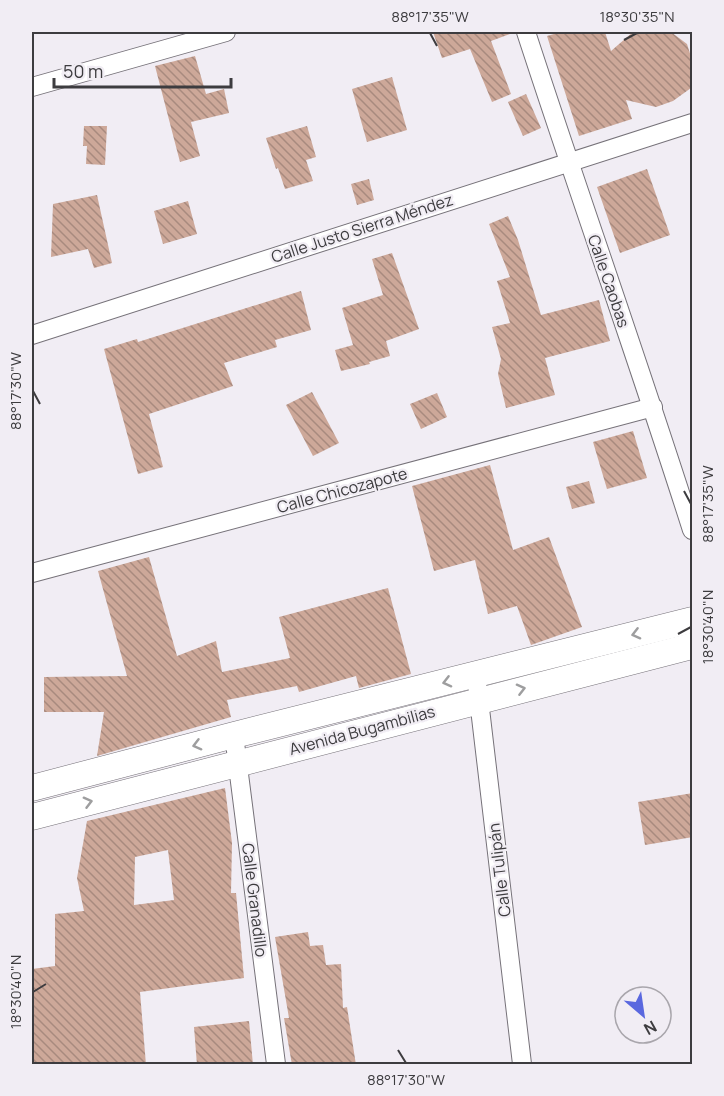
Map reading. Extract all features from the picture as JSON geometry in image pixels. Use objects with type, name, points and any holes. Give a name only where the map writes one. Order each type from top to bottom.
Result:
[{"type":"main road","name":"Avenida Bugambilias","points":[[32,817],[237,763],[693,620]]},
{"type":"main road","name":"Avenida Bugambilias","points":[[32,788],[234,735],[693,646]]},
{"type":"street","points":[[32,87],[225,32]]},
{"type":"street","name":"Calle Caobas","points":[[526,32],[568,161],[654,407],[693,530]]},
{"type":"street","name":"Calle Justo Sierra Méndez","points":[[32,335],[568,161],[693,123]]},
{"type":"street","name":"Calle Chicozapote","points":[[32,573],[654,407]]},
{"type":"street","name":"Calle Tulipán","points":[[478,687],[522,1065]]},
{"type":"street","name":"Calle Granadillo","points":[[234,735],[276,1065]]},
{"type":"building","points":[[433,32],[510,32],[510,34],[491,41],[511,94],[492,102],[470,49],[442,58]]},
{"type":"building","points":[[561,32],[605,32],[611,51],[633,32],[671,32],[687,44],[693,63],[691,88],[673,101],[656,107],[626,100],[632,119],[579,136],[547,36]]},
{"type":"building","points":[[195,56],[206,94],[224,89],[229,113],[191,122],[200,156],[180,162],[155,66]]},
{"type":"building","points":[[392,77],[407,130],[367,142],[352,89]]},
{"type":"building","points":[[526,94],[541,128],[523,136],[508,102]]},
{"type":"building","points":[[84,126],[107,126],[105,165],[86,164],[87,146],[83,146]]},
{"type":"building","points":[[307,126],[316,157],[306,160],[313,181],[285,189],[266,138]]},
{"type":"building","points":[[647,169],[670,235],[620,253],[597,187]]},
{"type":"building","points":[[369,179],[374,200],[357,205],[351,184]]},
{"type":"building","points":[[97,195],[112,263],[94,268],[88,249],[51,257],[53,204]]},
{"type":"building","points":[[188,201],[197,234],[163,244],[154,211]]},
{"type":"building","points":[[508,216],[518,240],[541,315],[599,300],[610,341],[545,358],[555,395],[506,408],[498,374],[501,359],[492,327],[510,323],[497,281],[510,277],[489,224]]},
{"type":"building","points":[[392,253],[419,329],[386,341],[390,356],[341,371],[335,350],[353,345],[342,308],[383,295],[372,259]]},
{"type":"building","points":[[301,291],[311,330],[275,340],[277,347],[224,363],[233,386],[149,414],[163,467],[138,474],[104,349],[137,339],[138,342]]},
{"type":"building","points":[[312,392],[339,443],[313,456],[286,405]]},
{"type":"building","points":[[437,393],[447,417],[421,429],[410,404]]},
{"type":"building","points":[[633,431],[647,478],[607,489],[593,442]]},
{"type":"building","points":[[490,465],[513,550],[549,537],[582,627],[531,645],[517,606],[488,614],[475,560],[434,571],[412,486]]},
{"type":"building","points":[[589,481],[595,503],[572,509],[566,487]]},
{"type":"building","points":[[149,557],[177,656],[216,641],[222,672],[290,658],[279,617],[388,588],[411,674],[359,688],[356,676],[299,692],[297,686],[227,700],[231,717],[97,756],[104,712],[44,712],[44,677],[127,676],[98,571]]},
{"type":"building","points":[[225,788],[232,843],[231,893],[236,893],[244,978],[140,992],[146,1065],[32,1065],[34,1003],[32,969],[55,966],[55,914],[84,911],[77,878],[87,821]],"holes":[[[168,850],[174,900],[134,905],[135,857]]]},
{"type":"building","points":[[693,793],[693,837],[645,845],[638,802]]},
{"type":"building","points":[[308,932],[310,946],[323,945],[326,965],[341,964],[343,1008],[347,1007],[356,1065],[292,1065],[284,1018],[289,1018],[275,937]]},
{"type":"building","points":[[249,1021],[253,1065],[197,1065],[194,1027]]}]
